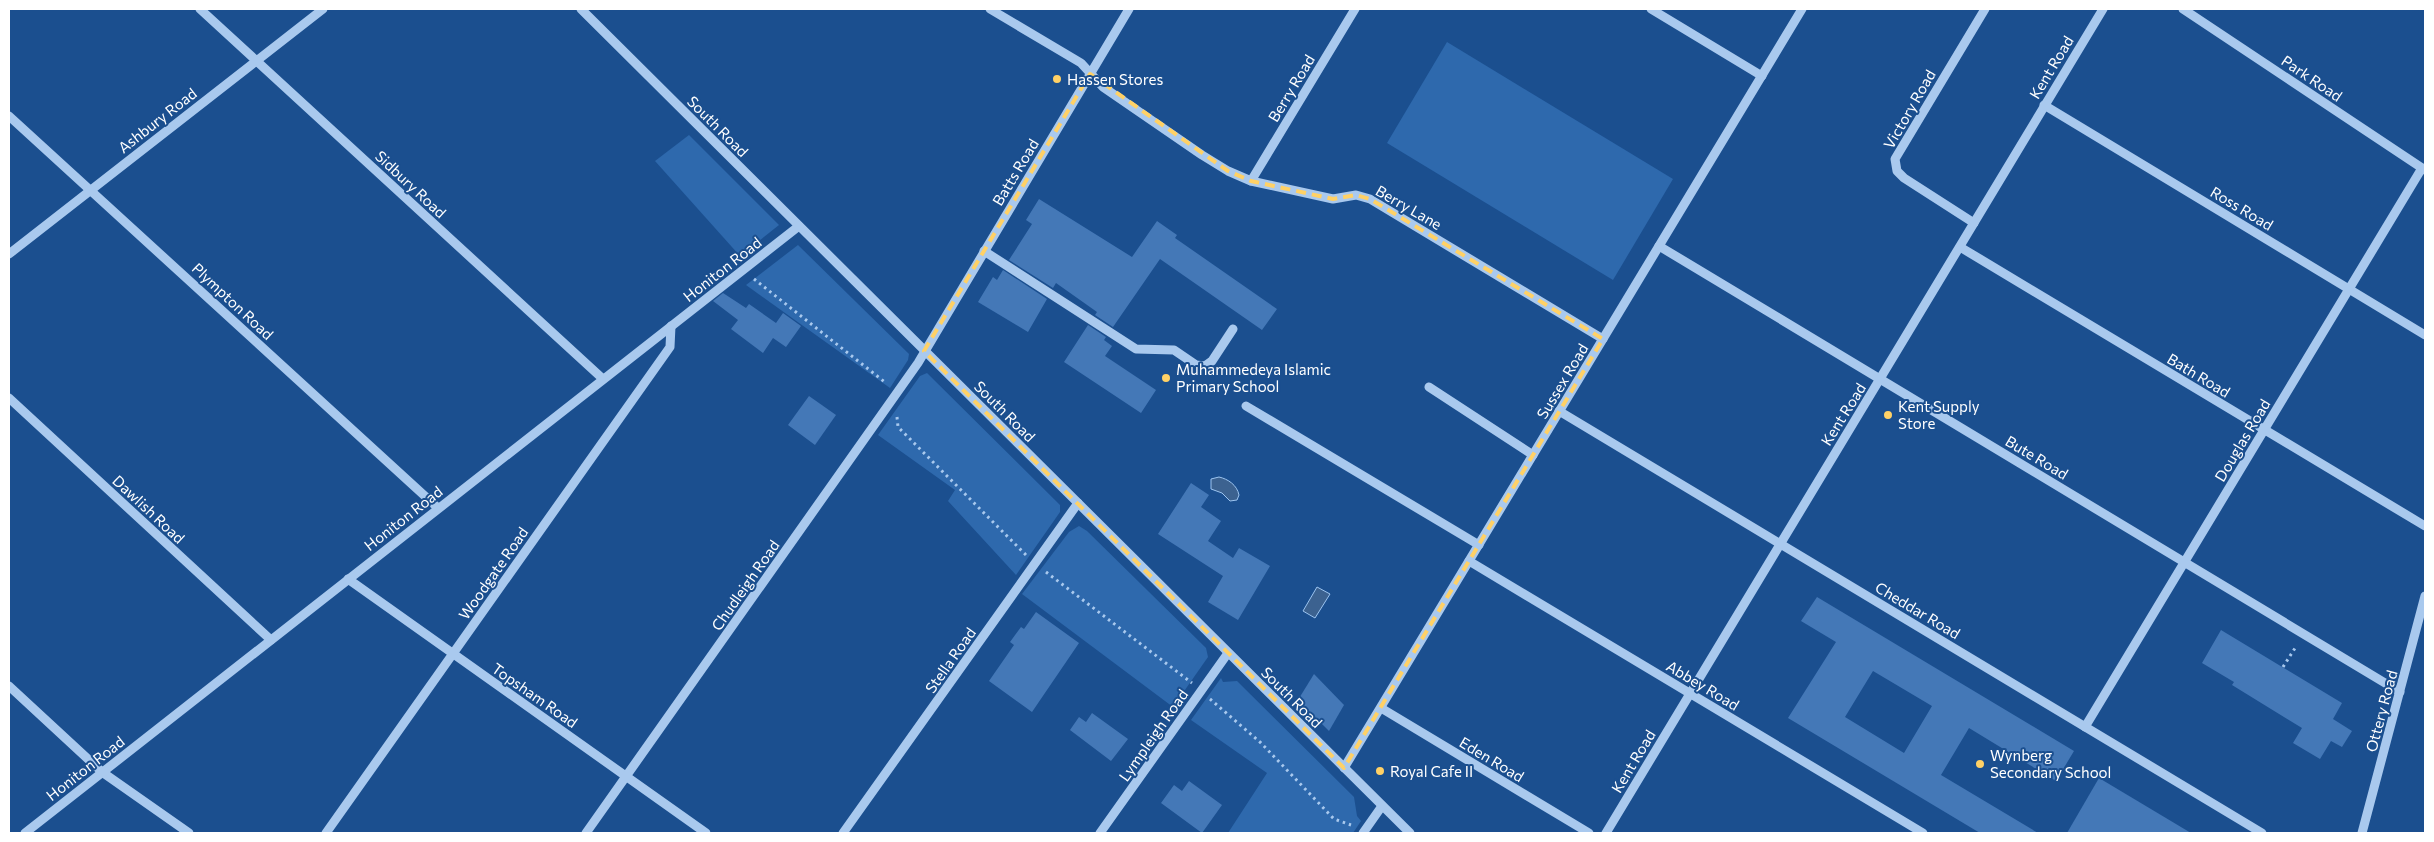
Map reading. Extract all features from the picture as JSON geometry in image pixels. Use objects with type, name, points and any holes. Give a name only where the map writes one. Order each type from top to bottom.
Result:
[{"type":"street","name":"Sidbury Road","points":[[200,9],[603,379]]},
{"type":"street","name":"Ashbury Road","points":[[9,254],[323,9]]},
{"type":"street","name":"South Road","points":[[581,9],[1410,833]]},
{"type":"street","name":"Berry Lane","points":[[990,9],[1081,63],[1103,87],[1202,156],[1228,171],[1251,181],[1333,199],[1356,194],[1370,198],[1603,339]]},
{"type":"street","name":"Batts Road","points":[[924,351],[1129,9]]},
{"type":"street","name":"Berry Road","points":[[1251,181],[1355,9]]},
{"type":"street","points":[[1651,9],[1762,76]]},
{"type":"street","name":"Sussex Road","points":[[1344,768],[1802,9]]},
{"type":"street","name":"Victory Road","points":[[1974,223],[1904,178],[1897,171],[1895,159],[1985,9]]},
{"type":"street","name":"Kent Road","points":[[1606,833],[2103,9]]},
{"type":"street","name":"Park Road","points":[[2183,9],[2424,169]]},
{"type":"street","name":"Ross Road","points":[[2044,105],[2425,335]]},
{"type":"street","name":"Plympton Road","points":[[9,116],[438,508]]},
{"type":"street","name":"Douglas Road","points":[[2085,726],[2348,289],[2424,169]]},
{"type":"street","name":"Honiton Road","points":[[26,833],[799,226]]},
{"type":"street","name":"Bute Road","points":[[1659,246],[2400,692]]},
{"type":"street","name":"Bath Road","points":[[1960,247],[2425,526]]},
{"type":"street","points":[[984,251],[1136,349],[1174,350],[1196,365],[1205,366],[1212,361],[1233,329]]},
{"type":"street","name":"Woodgate Road","points":[[326,833],[670,347],[671,326]]},
{"type":"street","name":"Chudleigh Road","points":[[586,833],[907,379],[924,351]]},
{"type":"street","points":[[1430,387],[1533,455]]},
{"type":"street","name":"Dawlish Road","points":[[9,398],[271,640]]},
{"type":"street","points":[[1246,406],[1479,545]]},
{"type":"street","name":"Cheddar Road","points":[[1559,412],[2262,833]]},
{"type":"street","name":"Stella Road","points":[[843,833],[1078,503]]},
{"type":"street","name":"Abbey Road","points":[[1469,561],[1923,833]]},
{"type":"street","name":"Topsham Road","points":[[348,579],[706,833]]},
{"type":"street","name":"Ottery Road","points":[[2362,833],[2425,596]]},
{"type":"street","name":"Lympleigh Road","points":[[1100,833],[1228,652]]},
{"type":"street","points":[[9,686],[102,772],[189,833]]},
{"type":"street","name":"Eden Road","points":[[1381,708],[1589,833]]},
{"type":"street","points":[[1363,833],[1382,806]]},
{"type":"path","points":[[2283,667],[2303,634]]},
{"type":"highlighted area","points":[[1090,74],[1228,171],[1251,181],[1333,199],[1356,195],[1370,199],[1603,339],[1344,768],[924,351]]},
{"type":"shaded area","points":[[1447,42],[1673,179],[1613,280],[1387,143]]},
{"type":"shaded area","points":[[689,135],[779,225],[740,256],[655,161]]},
{"type":"shaded area","points":[[798,245],[909,354],[908,360],[890,388],[746,285]]},
{"type":"shaded area","points":[[927,373],[1060,505],[1060,512],[1016,575],[948,501],[955,490],[878,435],[920,376]]},
{"type":"shaded area","points":[[1219,477],[1226,479],[1234,485],[1239,495],[1237,500],[1230,501],[1222,493],[1211,489],[1211,479]]},
{"type":"shaded area","points":[[1079,526],[1087,531],[1206,648],[1208,657],[1173,707],[1022,594],[1069,532]]},
{"type":"shaded area","points":[[1317,587],[1330,594],[1315,618],[1303,611]]},
{"type":"shaded area","points":[[1221,678],[1223,682],[1237,681],[1354,797],[1357,816],[1361,821],[1353,833],[1228,833],[1267,773],[1191,720]]},
{"type":"building","points":[[1039,199],[1132,257],[1157,221],[1177,235],[1175,238],[1277,309],[1262,330],[1160,259],[1113,327],[1095,315],[1097,312],[1056,283],[1053,288],[1009,260],[1032,224],[1026,220]]},
{"type":"building","points":[[1003,270],[1047,299],[1028,332],[978,302],[993,277],[997,280]]},
{"type":"building","points":[[723,293],[746,308],[749,304],[776,323],[783,313],[801,326],[786,347],[773,338],[763,353],[731,329],[738,320],[713,301]]},
{"type":"building","points":[[1088,325],[1106,337],[1104,340],[1112,346],[1105,356],[1156,390],[1141,413],[1064,362]]},
{"type":"building","points":[[809,396],[836,415],[815,445],[788,425]]},
{"type":"building","points":[[1191,483],[1209,495],[1201,507],[1221,521],[1208,541],[1233,558],[1239,548],[1270,566],[1238,620],[1208,602],[1223,576],[1158,534]]},
{"type":"building","points":[[1817,597],[2074,751],[2056,781],[1969,728],[1941,775],[2038,833],[1980,833],[1788,718],[1836,642],[1801,621]],"holes":[[[1873,671],[1932,706],[1904,753],[1845,717]]]},
{"type":"building","points":[[1036,612],[1079,643],[1032,712],[989,681],[1014,645],[1010,642],[1021,627],[1024,629]]},
{"type":"building","points":[[2221,630],[2342,703],[2333,719],[2352,731],[2342,747],[2331,741],[2320,759],[2293,743],[2302,728],[2232,685],[2234,682],[2202,663]]},
{"type":"building","points":[[1314,674],[1344,705],[1329,731],[1298,700]]},
{"type":"building","points":[[1092,713],[1128,739],[1111,761],[1070,730],[1079,717],[1086,722]]},
{"type":"building","points":[[2099,778],[2191,833],[2067,833]]},
{"type":"building","points":[[1189,781],[1222,805],[1202,833],[1161,803],[1174,785],[1182,791]]},
{"type":"place","name":"Hassen Stores","points":[[1057,79]]},
{"type":"place","name":"Muhammedeya Islamic Primary School","points":[[1166,378]]},
{"type":"place","name":"Kent Supply Store","points":[[1888,415]]},
{"type":"place","name":"Wynberg Secondary School","points":[[1980,764]]},
{"type":"place","name":"Royal Cafe II","points":[[1380,771]]}]
